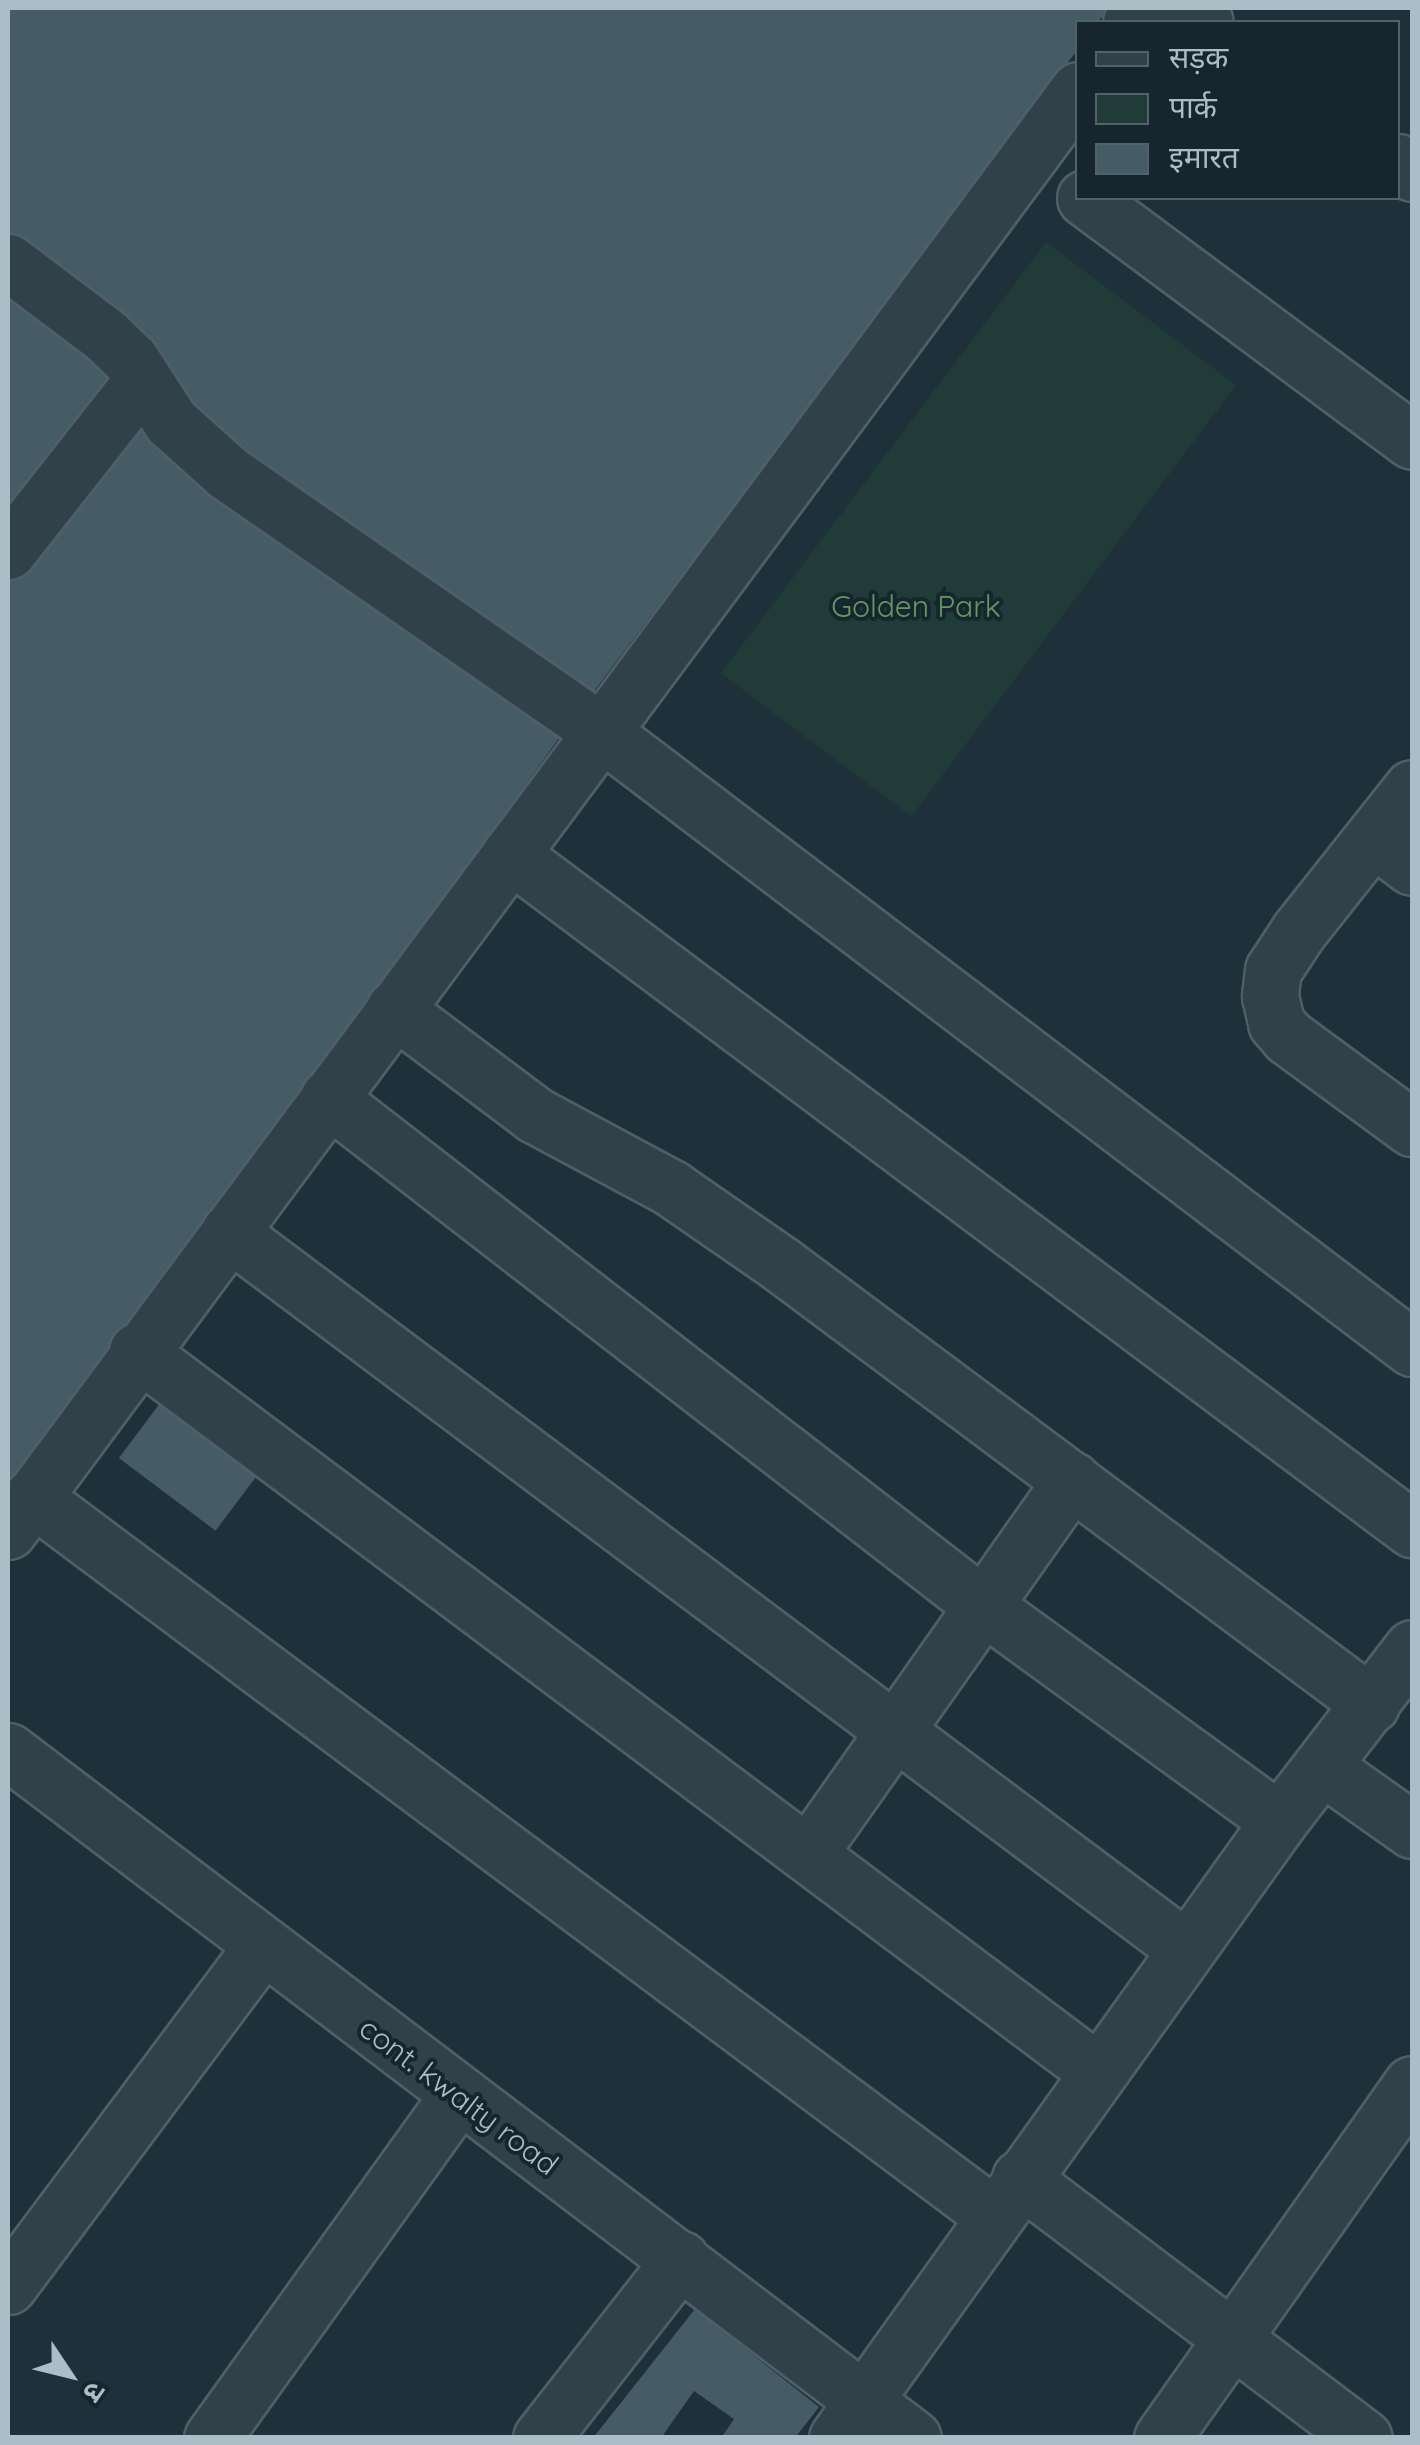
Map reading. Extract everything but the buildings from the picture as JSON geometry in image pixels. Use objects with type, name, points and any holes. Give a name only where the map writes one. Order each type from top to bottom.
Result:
[{"type":"street","points":[[1075,94],[1026,154],[510,854],[137,1350],[20,1514],[1006,2196],[1232,2342],[1364,2438]]},
{"type":"street","points":[[1026,154],[1075,190]]},
{"type":"street","points":[[1088,200],[1412,441]]},
{"type":"street","points":[[8,262],[105,335],[170,422],[228,473],[600,731],[1412,1348]]},
{"type":"street","points":[[8,552],[142,381]]},
{"type":"street","points":[[1412,788],[1394,853],[1298,932],[1273,970],[1270,996],[1276,1023],[1288,1038],[1412,1128]]},
{"type":"street","points":[[510,854],[1412,1529]]},
{"type":"street","points":[[394,1009],[535,1115],[670,1188],[750,1243],[1370,1704]]},
{"type":"street","points":[[328,1098],[982,1605],[1280,1821]]},
{"type":"street","points":[[228,1232],[1186,1949]]},
{"type":"street","points":[[137,1350],[1098,2072]]},
{"type":"street","points":[[808,1854],[1072,1480]]},
{"type":"street","points":[[851,2420],[1006,2196],[1280,1821],[1412,1648]]},
{"type":"street","name":"cont. kwalty road","points":[[8,1752],[261,1948],[681,2259],[851,2420],[912,2438]]},
{"type":"street","points":[[1323,1767],[1412,1830]]},
{"type":"street","points":[[8,2286],[261,1948]]},
{"type":"street","points":[[1162,2438],[1412,2084]]},
{"type":"street","points":[[212,2438],[458,2096]]},
{"type":"street","points":[[541,2438],[681,2259]]},
{"type":"green space","name":"Golden Park","points":[[1046,242],[1236,385],[911,816],[721,673]]}]
